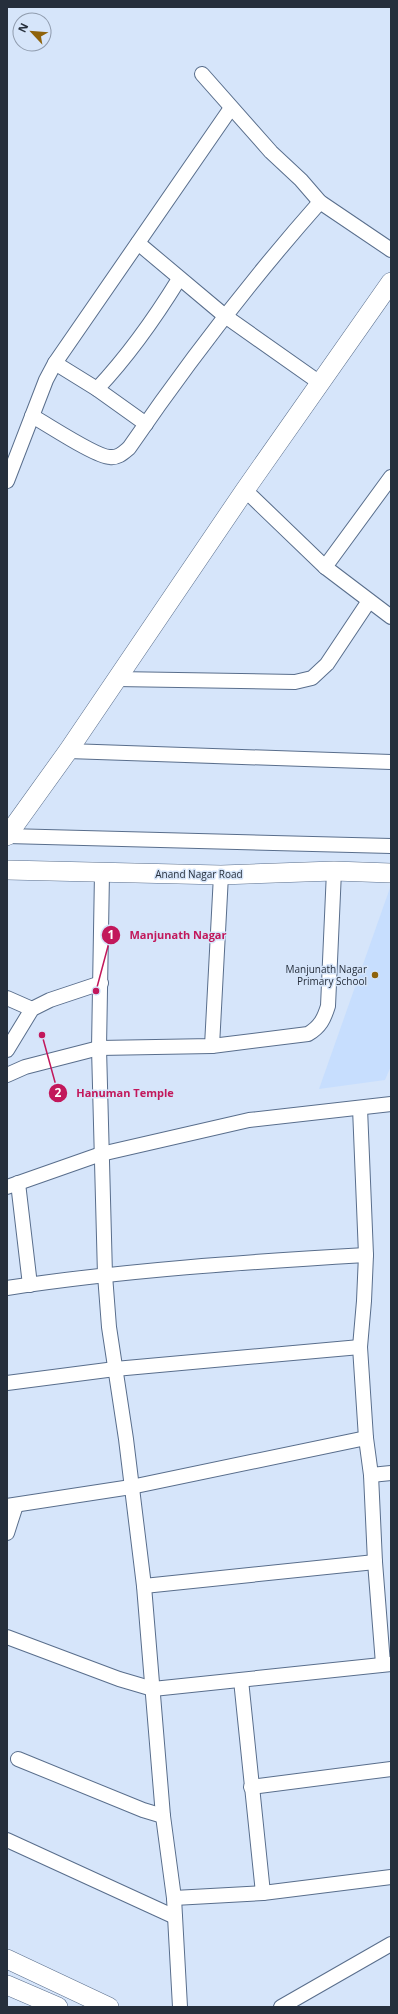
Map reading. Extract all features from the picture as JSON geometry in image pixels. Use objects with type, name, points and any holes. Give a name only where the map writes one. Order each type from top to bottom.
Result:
[{"type":"street","points":[[202,74],[270,152],[301,180],[320,202],[391,250]]},
{"type":"street","points":[[7,481],[46,380],[55,363],[231,108]]},
{"type":"street","points":[[32,416],[95,452],[109,458],[119,457],[129,448],[186,366],[225,316],[320,202]]},
{"type":"street","points":[[138,243],[179,279],[225,316],[320,383]]},
{"type":"street","points":[[97,389],[112,373],[156,316],[179,279]]},
{"type":"street","points":[[7,836],[68,751],[245,490],[391,282]]},
{"type":"street","points":[[55,363],[97,389],[146,424]]},
{"type":"street","points":[[325,567],[391,477]]},
{"type":"street","points":[[245,490],[325,567],[391,617]]},
{"type":"street","points":[[116,679],[295,682],[312,678],[327,664],[369,601]]},
{"type":"street","points":[[68,751],[391,762]]},
{"type":"street","points":[[7,836],[391,846]]},
{"type":"street","name":"Anand Nagar Road","points":[[7,870],[221,875],[334,871],[391,873]]},
{"type":"street","points":[[7,1075],[25,1067],[99,1048],[212,1046],[308,1034],[318,1028],[324,1018],[328,1006],[334,871]]},
{"type":"street","points":[[102,873],[99,1048],[105,1275],[109,1327],[144,1586],[154,1689],[163,1816],[176,1917],[180,2007]]},
{"type":"street","points":[[212,1046],[221,875]]},
{"type":"street","points":[[7,1050],[32,1009],[50,1000],[101,983]]},
{"type":"street","points":[[7,998],[32,1009]]},
{"type":"street","points":[[30,1285],[12,1185],[101,1154],[249,1120],[391,1104]]},
{"type":"street","points":[[7,1637],[119,1679],[154,1689],[387,1664],[375,1562],[371,1475],[366,1438],[360,1347],[366,1255],[360,1108]]},
{"type":"street","points":[[7,1288],[105,1275],[258,1261],[366,1255]]},
{"type":"street","points":[[7,1383],[115,1369],[360,1347]]},
{"type":"street","points":[[7,1533],[12,1506],[131,1487],[366,1438]]},
{"type":"street","points":[[371,1475],[391,1473]]},
{"type":"street","points":[[144,1586],[375,1562]]},
{"type":"street","points":[[241,1680],[263,1893]]},
{"type":"street","points":[[18,1759],[142,1810],[163,1816]]},
{"type":"street","points":[[251,1787],[391,1769]]},
{"type":"street","points":[[7,1840],[176,1917]]},
{"type":"street","points":[[174,1898],[263,1893],[391,1877]]},
{"type":"street","points":[[281,2007],[391,1944]]},
{"type":"street","points":[[7,1959],[103,2006]]},
{"type":"street","points":[[7,1985],[58,2007]]},
{"type":"shaded area","name":"Manjunath Nagar Primary School","points":[[391,885],[391,1066],[385,1080],[319,1089]]},
{"type":"place","name":"Manjunath Nagar Primary School","points":[[375,975]]},
{"type":"place","name":"Manjunath Nagar","points":[[96,991]]},
{"type":"place","name":"Hanuman Temple","points":[[42,1035]]}]
